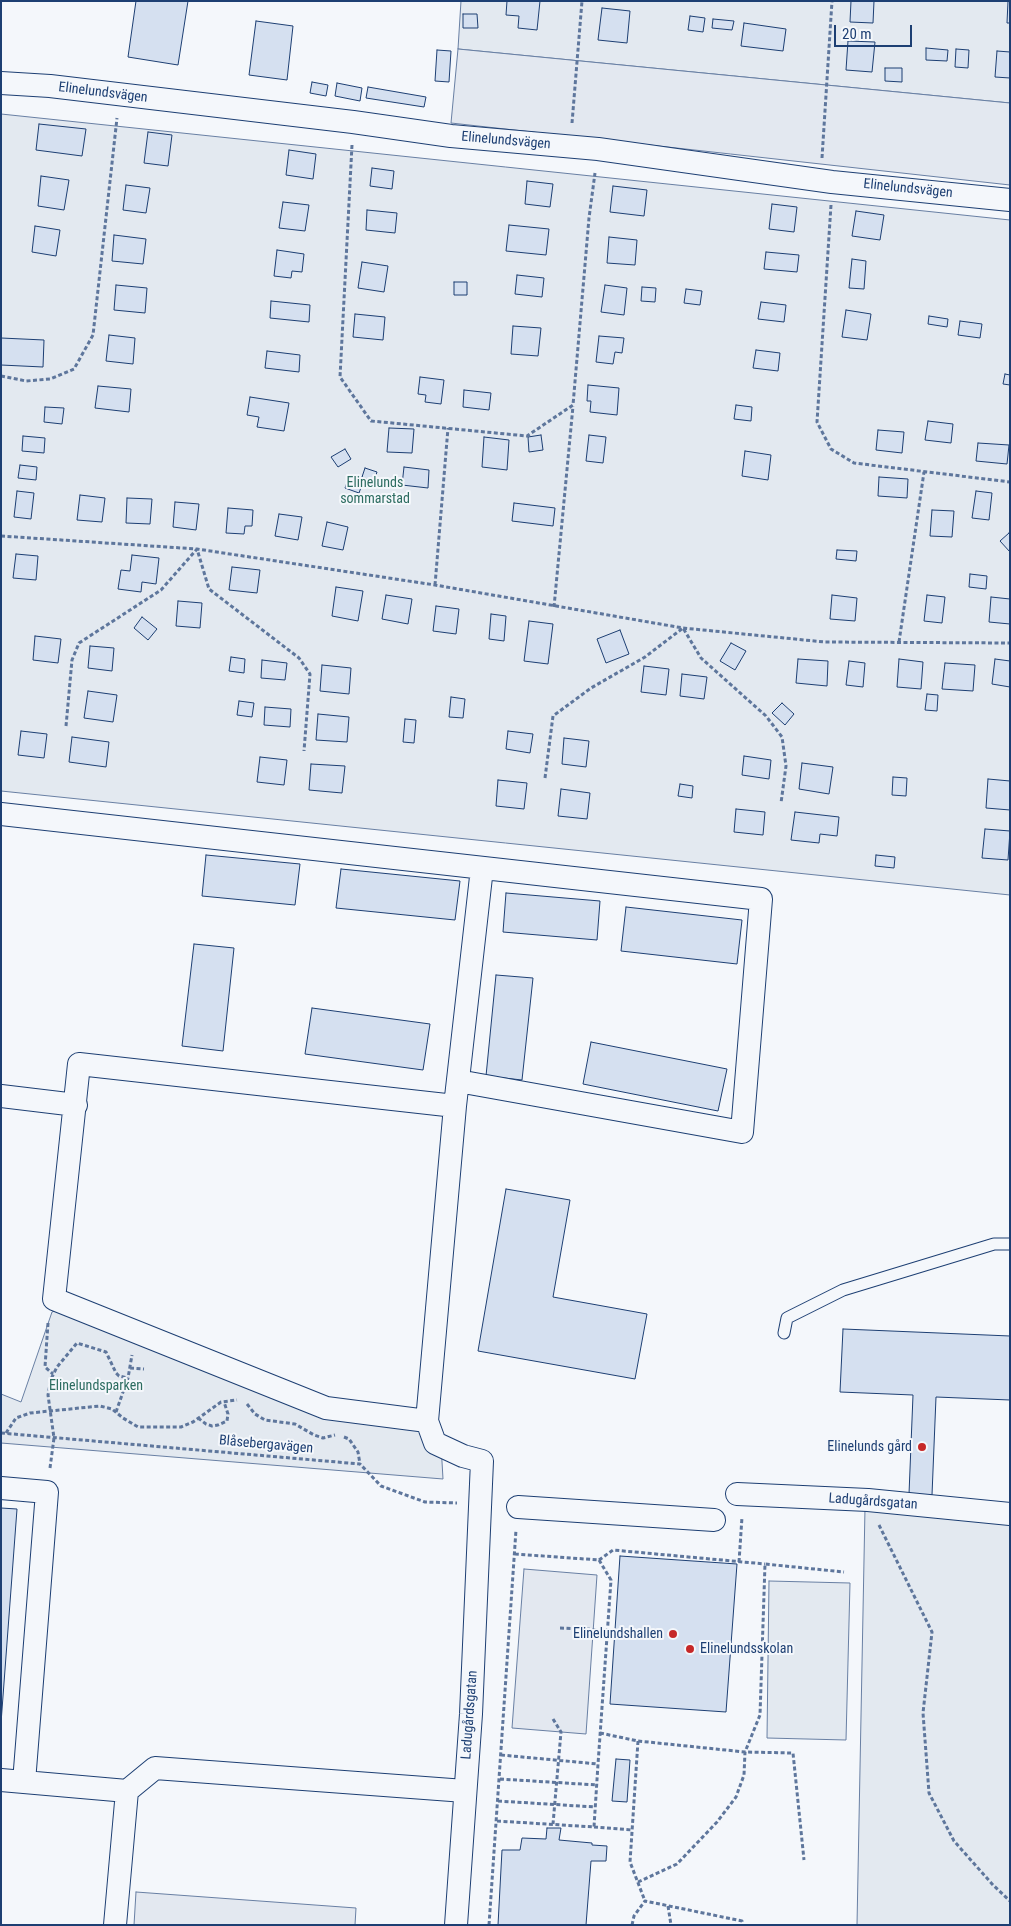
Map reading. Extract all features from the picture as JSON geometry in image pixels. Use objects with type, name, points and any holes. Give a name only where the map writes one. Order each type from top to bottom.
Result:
[{"type":"street","name":"Elinelundsvägen","points":[[1,83],[50,86],[354,122],[451,136],[598,149],[826,181],[1010,200]]},
{"type":"street","points":[[1,814],[761,899],[742,1132],[458,1082]]},
{"type":"street","points":[[455,1106],[79,1064],[54,1299],[326,1408],[428,1421],[455,1106],[482,868]]},
{"type":"street","points":[[1,1096],[76,1106]]},
{"type":"street","name":"Ladugårdsgatan","points":[[428,1421],[434,1443],[463,1456],[482,1461],[471,1714],[456,1925]]},
{"type":"street","points":[[1,1488],[47,1492],[24,1782]]},
{"type":"street","name":"Ladugårdsgatan","points":[[740,1494],[868,1500],[1010,1514]]},
{"type":"street","points":[[518,1507],[714,1520]]},
{"type":"street","points":[[1,1780],[127,1791],[155,1768],[465,1791]]},
{"type":"street","points":[[115,1925],[127,1791]]},
{"type":"lane","points":[[784,1333],[787,1318],[843,1290],[994,1244],[1010,1244]]},
{"type":"path","points":[[570,147],[582,1]]},
{"type":"path","points":[[832,1],[817,422],[831,449],[854,463],[1010,482]]},
{"type":"path","points":[[1,376],[26,381],[50,379],[74,369],[94,335],[119,95]]},
{"type":"path","points":[[354,122],[340,377],[371,421],[527,436],[573,405]]},
{"type":"path","points":[[554,607],[589,218],[598,149]]},
{"type":"path","points":[[435,585],[448,428]]},
{"type":"path","points":[[899,643],[924,472]]},
{"type":"path","points":[[1,536],[197,549],[435,585],[683,628],[825,642],[1010,643]]},
{"type":"path","points":[[66,726],[72,660],[79,643],[161,590],[197,549]]},
{"type":"path","points":[[197,549],[208,589],[298,658],[310,674],[304,751]]},
{"type":"path","points":[[545,778],[554,716],[591,688],[645,657],[683,628]]},
{"type":"path","points":[[683,628],[701,658],[766,716],[782,737],[786,766],[781,803]]},
{"type":"path","points":[[53,1374],[45,1367],[50,1308],[54,1299]]},
{"type":"path","points":[[47,1492],[54,1438],[48,1395],[50,1379],[53,1374],[77,1343],[106,1352],[111,1359],[116,1373],[119,1376],[128,1378]]},
{"type":"path","points":[[116,1412],[128,1378],[130,1359],[134,1348]]},
{"type":"path","points":[[130,1368],[144,1369]]},
{"type":"path","points":[[3,1434],[16,1418],[30,1413],[100,1406],[112,1409],[138,1426],[181,1427],[224,1402],[236,1400],[248,1404],[255,1414],[265,1420],[295,1424],[323,1438],[338,1434],[349,1439],[358,1452],[360,1464],[381,1486],[425,1502],[481,1505]]},
{"type":"path","points":[[198,1418],[212,1426],[218,1426],[227,1421],[228,1414],[224,1402]]},
{"type":"path","name":"Blåsebergavägen","points":[[3,1434],[360,1464]]},
{"type":"path","points":[[739,1562],[740,1494]]},
{"type":"path","points":[[868,1500],[890,1550],[915,1595],[932,1632],[923,1713],[929,1793],[954,1842],[1010,1901]]},
{"type":"path","points":[[490,1925],[518,1507]]},
{"type":"path","points":[[515,1554],[600,1560],[613,1550],[844,1572]]},
{"type":"path","points":[[594,1827],[611,1580],[600,1560]]},
{"type":"path","points":[[638,1882],[677,1864],[717,1822],[736,1797],[744,1775],[745,1752],[760,1715],[765,1564]]},
{"type":"path","points":[[560,1628],[607,1630]]},
{"type":"path","points":[[553,1719],[562,1732],[554,1824]]},
{"type":"path","points":[[600,1733],[638,1742],[745,1752],[794,1753],[804,1860]]},
{"type":"path","points":[[638,1742],[630,1862],[645,1901]]},
{"type":"path","points":[[501,1755],[598,1764]]},
{"type":"path","points":[[500,1779],[597,1785]]},
{"type":"path","points":[[498,1801],[595,1807]]},
{"type":"path","points":[[497,1821],[632,1830]]},
{"type":"path","points":[[645,1901],[742,1921],[742,1925]]},
{"type":"path","points":[[632,1925],[634,1916],[645,1901]]},
{"type":"path","points":[[668,1906],[672,1925]]},
{"type":"green space","points":[[461,1],[1010,1],[1010,103],[458,49]]},
{"type":"green space","name":"Elinelunds sommarstad","points":[[1,114],[1010,220],[1010,895],[1,791]]},
{"type":"green space","name":"Elinelundsparken","points":[[74,1303],[234,1379],[440,1427],[443,1479],[1,1443],[1,1394],[21,1402],[52,1312]]},
{"type":"green space","points":[[865,1508],[1010,1516],[1010,1925],[857,1925]]},
{"type":"green space","points":[[769,1581],[850,1583],[846,1740],[767,1738]]},
{"type":"shaded area","points":[[458,49],[1010,103],[1010,185],[451,123]]},
{"type":"shaded area","points":[[524,1569],[597,1575],[586,1734],[512,1728]]},
{"type":"shaded area","points":[[136,1892],[356,1908],[355,1925],[134,1925]]},
{"type":"building","points":[[136,1],[188,1],[178,65],[128,57]]},
{"type":"building","points":[[507,1],[540,1],[537,30],[518,28],[519,16],[506,15]]},
{"type":"building","points":[[851,1],[874,1],[873,23],[850,22]]},
{"type":"building","points":[[1008,1],[1010,1],[1010,23],[1007,23]]},
{"type":"building","points":[[602,8],[630,11],[627,43],[598,40]]},
{"type":"building","points":[[463,14],[477,14],[478,28],[463,28]]},
{"type":"building","points":[[690,16],[705,18],[703,32],[688,30]]},
{"type":"building","points":[[713,19],[734,21],[732,30],[712,28]]},
{"type":"building","points":[[256,21],[293,26],[287,80],[249,75]]},
{"type":"building","points":[[744,23],[786,29],[783,51],[741,46]]},
{"type":"building","points":[[848,41],[875,42],[872,72],[846,70]]},
{"type":"building","points":[[926,48],[948,50],[947,61],[926,60]]},
{"type":"building","points":[[956,49],[969,50],[968,68],[955,67]]},
{"type":"building","points":[[437,50],[451,51],[449,82],[435,81]]},
{"type":"building","points":[[997,51],[1010,52],[1010,78],[995,77]]},
{"type":"building","points":[[885,68],[902,68],[902,82],[885,81]]},
{"type":"building","points":[[312,82],[328,85],[326,96],[310,93]]},
{"type":"building","points":[[337,83],[362,88],[360,101],[335,96]]},
{"type":"building","points":[[368,87],[426,97],[424,107],[366,98]]},
{"type":"building","points":[[39,124],[86,129],[82,156],[36,150]]},
{"type":"building","points":[[148,132],[172,135],[168,166],[144,163]]},
{"type":"building","points":[[289,150],[316,154],[313,179],[286,175]]},
{"type":"building","points":[[372,168],[394,171],[392,189],[370,186]]},
{"type":"building","points":[[41,176],[69,180],[64,210],[38,206]]},
{"type":"building","points":[[527,181],[553,184],[550,207],[525,204]]},
{"type":"building","points":[[126,185],[150,188],[146,213],[123,210]]},
{"type":"building","points":[[613,186],[647,190],[644,216],[610,212]]},
{"type":"building","points":[[283,202],[309,205],[305,231],[279,228]]},
{"type":"building","points":[[772,204],[797,207],[794,232],[769,229]]},
{"type":"building","points":[[367,210],[397,213],[395,233],[366,230]]},
{"type":"building","points":[[856,211],[884,215],[880,240],[852,236]]},
{"type":"building","points":[[509,225],[549,229],[546,255],[506,251]]},
{"type":"building","points":[[35,226],[60,230],[56,256],[32,252]]},
{"type":"building","points":[[114,235],[146,239],[143,264],[112,261]]},
{"type":"building","points":[[609,237],[637,240],[635,265],[607,263]]},
{"type":"building","points":[[277,250],[304,254],[302,272],[292,271],[291,278],[274,276]]},
{"type":"building","points":[[766,252],[799,255],[797,272],[764,269]]},
{"type":"building","points":[[852,259],[866,261],[864,289],[849,288]]},
{"type":"building","points":[[362,262],[388,266],[384,292],[358,288]]},
{"type":"building","points":[[517,275],[544,278],[542,297],[515,294]]},
{"type":"building","points":[[454,282],[467,282],[467,295],[454,295]]},
{"type":"building","points":[[116,285],[147,288],[145,313],[114,310]]},
{"type":"building","points":[[605,285],[627,288],[624,315],[601,312]]},
{"type":"building","points":[[642,287],[656,288],[655,302],[641,301]]},
{"type":"building","points":[[686,289],[702,291],[700,305],[684,303]]},
{"type":"building","points":[[271,301],[310,305],[309,322],[270,318]]},
{"type":"building","points":[[761,302],[786,305],[784,322],[758,319]]},
{"type":"building","points":[[846,310],[871,314],[867,340],[842,337]]},
{"type":"building","points":[[355,314],[385,317],[383,340],[353,337]]},
{"type":"building","points":[[929,316],[948,319],[947,327],[928,324]]},
{"type":"building","points":[[960,321],[982,324],[980,338],[958,335]]},
{"type":"building","points":[[513,326],[541,328],[538,356],[511,354]]},
{"type":"building","points":[[109,335],[135,338],[133,364],[106,361]]},
{"type":"building","points":[[599,336],[624,338],[622,353],[615,352],[613,364],[596,362]]},
{"type":"building","points":[[1,338],[44,340],[43,367],[1,365]]},
{"type":"building","points":[[756,350],[780,353],[778,371],[753,368]]},
{"type":"building","points":[[267,351],[300,355],[299,372],[265,368]]},
{"type":"building","points":[[1005,374],[1010,375],[1010,385],[1003,384]]},
{"type":"building","points":[[420,377],[444,380],[441,404],[425,402],[426,395],[418,394]]},
{"type":"building","points":[[588,385],[619,388],[617,415],[590,412],[591,401],[587,401]]},
{"type":"building","points":[[98,386],[131,389],[129,412],[95,408]]},
{"type":"building","points":[[464,390],[491,393],[489,410],[463,407]]},
{"type":"building","points":[[250,397],[289,403],[284,431],[257,427],[259,417],[247,415]]},
{"type":"building","points":[[736,405],[752,407],[751,421],[734,419]]},
{"type":"building","points":[[45,407],[64,408],[62,424],[44,422]]},
{"type":"building","points":[[928,421],[953,424],[951,443],[925,440]]},
{"type":"building","points":[[389,428],[414,429],[412,453],[387,452]]},
{"type":"building","points":[[878,430],[904,432],[902,453],[876,450]]},
{"type":"building","points":[[541,435],[543,450],[529,452],[528,437]]},
{"type":"building","points":[[589,435],[606,437],[603,463],[586,461]]},
{"type":"building","points":[[23,436],[45,438],[44,453],[22,451]]},
{"type":"building","points":[[484,437],[509,440],[507,470],[482,467]]},
{"type":"building","points":[[978,443],[1009,445],[1007,464],[976,461]]},
{"type":"building","points":[[345,449],[351,459],[338,467],[331,457]]},
{"type":"building","points":[[745,451],[771,455],[768,480],[742,476]]},
{"type":"building","points":[[20,465],[37,467],[36,480],[18,478]]},
{"type":"building","points":[[404,467],[429,470],[428,488],[402,485]]},
{"type":"building","points":[[365,468],[377,472],[374,481],[362,477]]},
{"type":"building","points":[[349,477],[363,482],[359,493],[345,488]]},
{"type":"building","points":[[879,477],[908,479],[907,498],[878,496]]},
{"type":"building","points":[[17,491],[34,493],[31,519],[14,517]]},
{"type":"building","points":[[976,491],[992,493],[989,520],[972,518]]},
{"type":"building","points":[[80,495],[105,498],[102,522],[77,520]]},
{"type":"building","points":[[127,498],[152,499],[150,524],[126,523]]},
{"type":"building","points":[[175,502],[199,504],[196,530],[173,527]]},
{"type":"building","points":[[514,503],[555,508],[553,526],[512,521]]},
{"type":"building","points":[[228,508],[253,510],[252,526],[245,526],[244,534],[226,533]]},
{"type":"building","points":[[932,510],[954,511],[952,537],[930,536]]},
{"type":"building","points":[[279,514],[302,517],[298,540],[275,536]]},
{"type":"building","points":[[327,522],[348,527],[343,550],[322,546]]},
{"type":"building","points":[[1010,534],[1010,552],[1000,541]]},
{"type":"building","points":[[837,550],[857,551],[856,561],[836,559]]},
{"type":"building","points":[[16,554],[38,556],[36,580],[13,578]]},
{"type":"building","points":[[132,555],[159,558],[156,584],[142,582],[141,592],[118,589],[121,570],[130,571]]},
{"type":"building","points":[[232,567],[260,570],[257,593],[229,590]]},
{"type":"building","points":[[970,574],[987,576],[986,589],[969,587]]},
{"type":"building","points":[[336,587],[363,591],[358,621],[332,616]]},
{"type":"building","points":[[386,595],[412,599],[408,624],[382,619]]},
{"type":"building","points":[[832,595],[857,598],[855,621],[830,619]]},
{"type":"building","points":[[927,595],[945,597],[942,623],[924,621]]},
{"type":"building","points":[[991,597],[1010,599],[1010,624],[989,622]]},
{"type":"building","points":[[178,601],[202,603],[200,628],[176,626]]},
{"type":"building","points":[[436,606],[459,609],[456,634],[433,631]]},
{"type":"building","points":[[491,614],[506,616],[504,641],[489,639]]},
{"type":"building","points":[[142,617],[157,629],[148,640],[134,628]]},
{"type":"building","points":[[529,621],[553,624],[548,664],[524,661]]},
{"type":"building","points":[[620,630],[629,654],[606,663],[597,639]]},
{"type":"building","points":[[35,636],[61,639],[58,663],[33,660]]},
{"type":"building","points":[[731,643],[746,651],[735,670],[720,661]]},
{"type":"building","points":[[90,646],[114,648],[112,671],[88,668]]},
{"type":"building","points":[[231,657],[245,659],[244,673],[229,671]]},
{"type":"building","points":[[798,659],[828,661],[827,686],[796,683]]},
{"type":"building","points":[[899,659],[923,662],[921,689],[897,687]]},
{"type":"building","points":[[995,659],[1010,661],[1010,687],[992,684]]},
{"type":"building","points":[[262,660],[287,663],[285,680],[261,678]]},
{"type":"building","points":[[849,661],[865,663],[863,687],[846,685]]},
{"type":"building","points":[[945,663],[975,665],[973,691],[942,689]]},
{"type":"building","points":[[322,665],[351,668],[349,694],[320,691]]},
{"type":"building","points":[[644,666],[669,669],[666,695],[641,692]]},
{"type":"building","points":[[682,674],[707,677],[704,699],[680,696]]},
{"type":"building","points":[[88,691],[117,695],[113,722],[84,718]]},
{"type":"building","points":[[927,694],[938,695],[937,711],[925,710]]},
{"type":"building","points":[[451,697],[465,699],[463,718],[449,717]]},
{"type":"building","points":[[239,701],[254,703],[252,717],[237,715]]},
{"type":"building","points":[[782,703],[794,714],[785,725],[772,713]]},
{"type":"building","points":[[265,707],[291,709],[290,727],[264,725]]},
{"type":"building","points":[[318,714],[349,717],[347,742],[316,740]]},
{"type":"building","points":[[405,719],[416,720],[414,743],[403,742]]},
{"type":"building","points":[[21,731],[47,734],[44,758],[18,755]]},
{"type":"building","points":[[508,731],[533,734],[530,753],[506,749]]},
{"type":"building","points":[[72,737],[109,742],[106,767],[69,762]]},
{"type":"building","points":[[564,738],[589,741],[586,767],[562,764]]},
{"type":"building","points":[[744,756],[771,760],[769,779],[742,775]]},
{"type":"building","points":[[260,757],[287,760],[284,785],[257,782]]},
{"type":"building","points":[[802,763],[833,767],[829,794],[799,789]]},
{"type":"building","points":[[311,764],[345,766],[342,793],[309,790]]},
{"type":"building","points":[[893,777],[907,778],[906,796],[892,795]]},
{"type":"building","points":[[988,779],[1010,781],[1010,810],[986,808]]},
{"type":"building","points":[[498,780],[527,783],[524,809],[496,806]]},
{"type":"building","points":[[680,784],[693,786],[692,798],[678,796]]},
{"type":"building","points":[[561,789],[590,793],[587,819],[558,816]]},
{"type":"building","points":[[736,809],[765,812],[763,835],[734,832]]},
{"type":"building","points":[[795,812],[839,817],[837,836],[820,834],[819,843],[791,840]]},
{"type":"building","points":[[985,829],[1010,831],[1008,860],[982,858]]},
{"type":"building","points":[[206,855],[300,864],[295,905],[202,896]]},
{"type":"building","points":[[876,855],[895,857],[894,868],[875,866]]},
{"type":"building","points":[[341,869],[460,881],[455,920],[336,908]]},
{"type":"building","points":[[506,893],[600,901],[597,940],[503,932]]},
{"type":"building","points":[[626,907],[742,920],[737,964],[621,951]]},
{"type":"building","points":[[194,944],[234,948],[223,1051],[182,1046]]},
{"type":"building","points":[[496,975],[533,978],[522,1080],[486,1076]]},
{"type":"building","points":[[312,1008],[430,1024],[423,1070],[305,1054]]},
{"type":"building","points":[[591,1042],[727,1069],[718,1111],[583,1084]]},
{"type":"building","points":[[506,1189],[570,1200],[553,1297],[647,1314],[635,1379],[478,1351]]},
{"type":"building","name":"Elinelunds gård","points":[[843,1329],[1010,1336],[1010,1400],[936,1397],[932,1495],[909,1494],[913,1395],[840,1392]]},
{"type":"building","points":[[1,1508],[17,1509],[1,1723]]},
{"type":"building","name":"Elinelundshallen","points":[[620,1556],[737,1564],[726,1712],[610,1704]]},
{"type":"building","points":[[616,1759],[630,1760],[627,1802],[612,1801]]},
{"type":"building","points":[[547,1828],[561,1828],[559,1840],[607,1846],[606,1861],[591,1861],[586,1925],[498,1925],[502,1850],[520,1850],[522,1838],[546,1839]]},
{"type":"place","name":"Elinelunds gård","points":[[922,1447]]},
{"type":"place","name":"Elinelundshallen","points":[[673,1634]]},
{"type":"place","name":"Elinelundsskolan","points":[[690,1649]]}]
